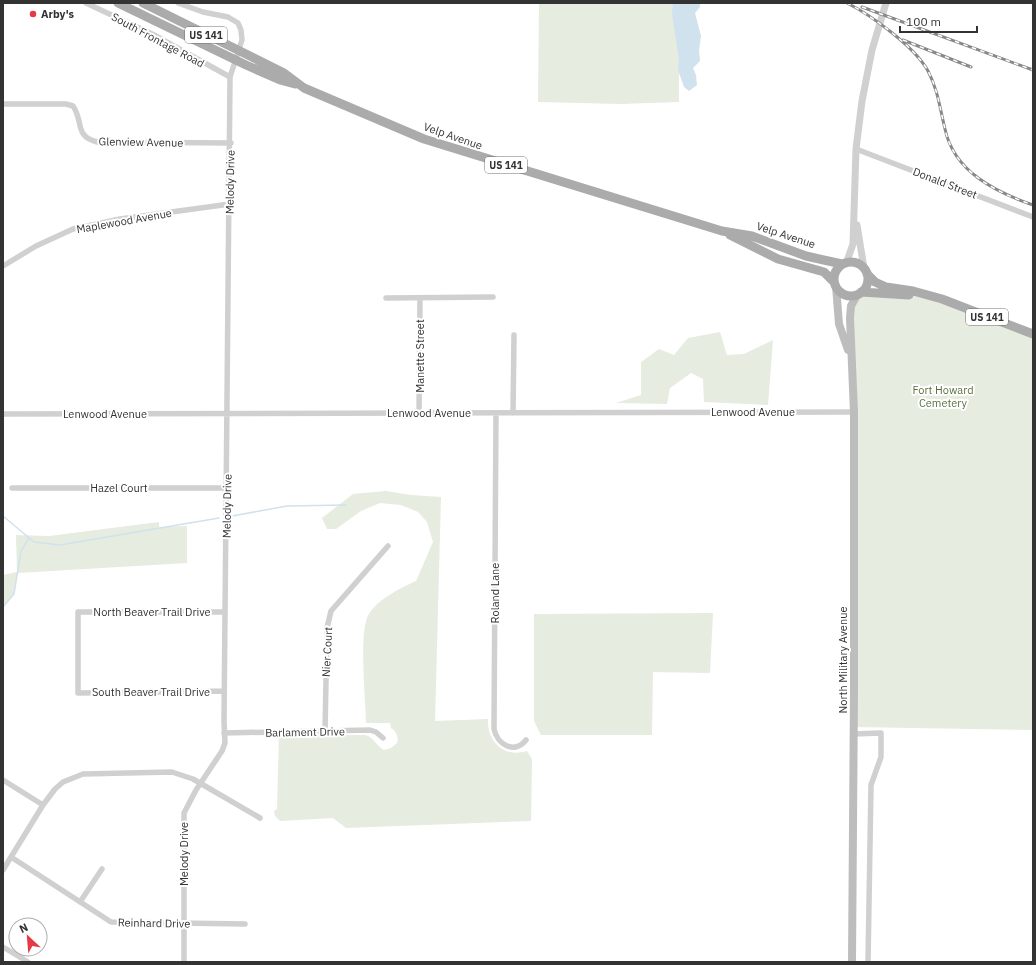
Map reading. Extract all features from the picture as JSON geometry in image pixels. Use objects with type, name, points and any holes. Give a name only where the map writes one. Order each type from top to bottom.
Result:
[{"type":"main road","name":"Velp Avenue","points":[[118,3],[237,56],[284,73],[297,84],[424,139],[722,231],[752,236],[806,256],[844,262]]},
{"type":"main road","name":"Velp Avenue","points":[[143,3],[237,56]]},
{"type":"main road","name":"Velp Avenue","points":[[722,231],[778,260],[824,272],[835,284]]},
{"type":"main road","points":[[844,262],[856,263],[866,271],[866,284],[859,294],[844,294],[835,284],[835,274],[844,262]]},
{"type":"main road","name":"US 141","points":[[866,271],[875,282],[886,287],[913,291],[942,299],[1033,334]]},
{"type":"main road","name":"North Military Avenue","points":[[835,284],[839,324],[851,358]]},
{"type":"main road","name":"US 141","points":[[859,294],[942,299]]},
{"type":"main road","name":"North Military Avenue","points":[[852,962],[854,412],[850,312],[851,306],[859,294]]},
{"type":"street","name":"South Frontage Road","points":[[86,3],[154,35],[230,77]]},
{"type":"street","name":"Melody Drive","points":[[178,3],[197,11],[232,18],[240,27],[242,40],[230,77],[231,143],[224,691],[225,743],[222,751],[200,784],[184,813],[184,962]]},
{"type":"street","points":[[844,262],[853,244],[856,150],[862,102],[872,50],[886,3]]},
{"type":"street","name":"Glenview Avenue","points":[[3,104],[66,104],[73,106],[78,113],[82,134],[88,140],[97,142],[231,143]]},
{"type":"street","name":"Donald Street","points":[[856,150],[1033,217]]},
{"type":"street","name":"Maplewood Avenue","points":[[3,266],[36,246],[73,229],[120,219],[230,204]]},
{"type":"street","points":[[855,209],[866,271]]},
{"type":"street","points":[[386,298],[493,297]]},
{"type":"street","name":"Manette Street","points":[[419,413],[420,298]]},
{"type":"street","points":[[513,413],[514,335]]},
{"type":"street","name":"Lenwood Avenue","points":[[3,414],[854,412]]},
{"type":"street","name":"Roland Lane","points":[[496,413],[494,729],[500,743],[508,747],[520,745],[526,740]]},
{"type":"street","name":"Hazel Court","points":[[12,488],[227,488]]},
{"type":"street","name":"Nier Court","points":[[325,732],[327,628],[331,611],[388,546]]},
{"type":"street","name":"North Beaver Trail Drive","points":[[78,693],[78,612],[225,612]]},
{"type":"street","name":"South Beaver Trail Drive","points":[[78,693],[224,691]]},
{"type":"street","name":"Barlament Drive","points":[[224,733],[373,731],[383,738]]},
{"type":"street","points":[[853,734],[881,733],[882,757],[871,785],[868,962]]},
{"type":"street","points":[[3,870],[43,805],[63,782],[83,774],[172,772],[200,784],[260,818]]},
{"type":"street","points":[[3,780],[43,805]]},
{"type":"street","name":"Reinhard Drive","points":[[11,857],[111,922],[245,924]]},
{"type":"street","points":[[80,902],[102,869]]},
{"type":"street","points":[[3,947],[28,962]]},
{"type":"green space","points":[[539,3],[679,3],[679,102],[621,104],[538,102]]},
{"type":"green space","name":"Fort Howard Cemetery","points":[[857,295],[913,296],[942,299],[1033,334],[1033,730],[854,727],[850,318]]},
{"type":"green space","points":[[720,332],[727,355],[744,354],[773,340],[768,405],[704,402],[703,379],[691,373],[670,388],[667,404],[616,403],[641,395],[641,362],[659,349],[674,355],[688,338]]},
{"type":"green space","points":[[386,491],[411,495],[441,497],[435,721],[488,719],[490,735],[498,746],[511,752],[519,753],[527,751],[532,759],[531,821],[346,828],[333,818],[280,821],[275,816],[274,811],[277,809],[279,735],[365,735],[371,738],[384,750],[391,748],[397,743],[397,734],[391,728],[390,723],[366,723],[363,666],[364,635],[366,622],[373,608],[384,598],[416,581],[433,542],[427,522],[418,512],[401,505],[380,503],[361,511],[336,529],[327,529],[322,518],[353,494]]},
{"type":"green space","points":[[159,522],[159,527],[187,526],[187,563],[18,573],[14,594],[3,607],[3,575],[17,572],[16,535],[49,536]]},
{"type":"green space","points":[[713,613],[710,673],[653,672],[652,735],[541,735],[534,721],[534,614]]},
{"type":"water","points":[[673,3],[700,3],[700,7],[695,13],[701,36],[699,50],[700,61],[693,68],[696,75],[697,85],[689,91],[684,87],[678,70],[679,60],[672,14]]},
{"type":"waterway","points":[[232,516],[287,506],[346,505]]},
{"type":"waterway","points":[[3,516],[34,542],[60,545],[219,518]]},
{"type":"waterway","points":[[3,607],[14,594],[21,551],[29,538]]},
{"type":"railway","points":[[847,3],[868,15],[892,32],[922,62],[934,85],[950,144],[957,157],[967,169],[991,187],[1033,205]]},
{"type":"railway","points":[[862,7],[1033,70]]},
{"type":"railway","points":[[903,40],[971,67]]},
{"type":"place","name":"Arby's","points":[[33,14]]}]
